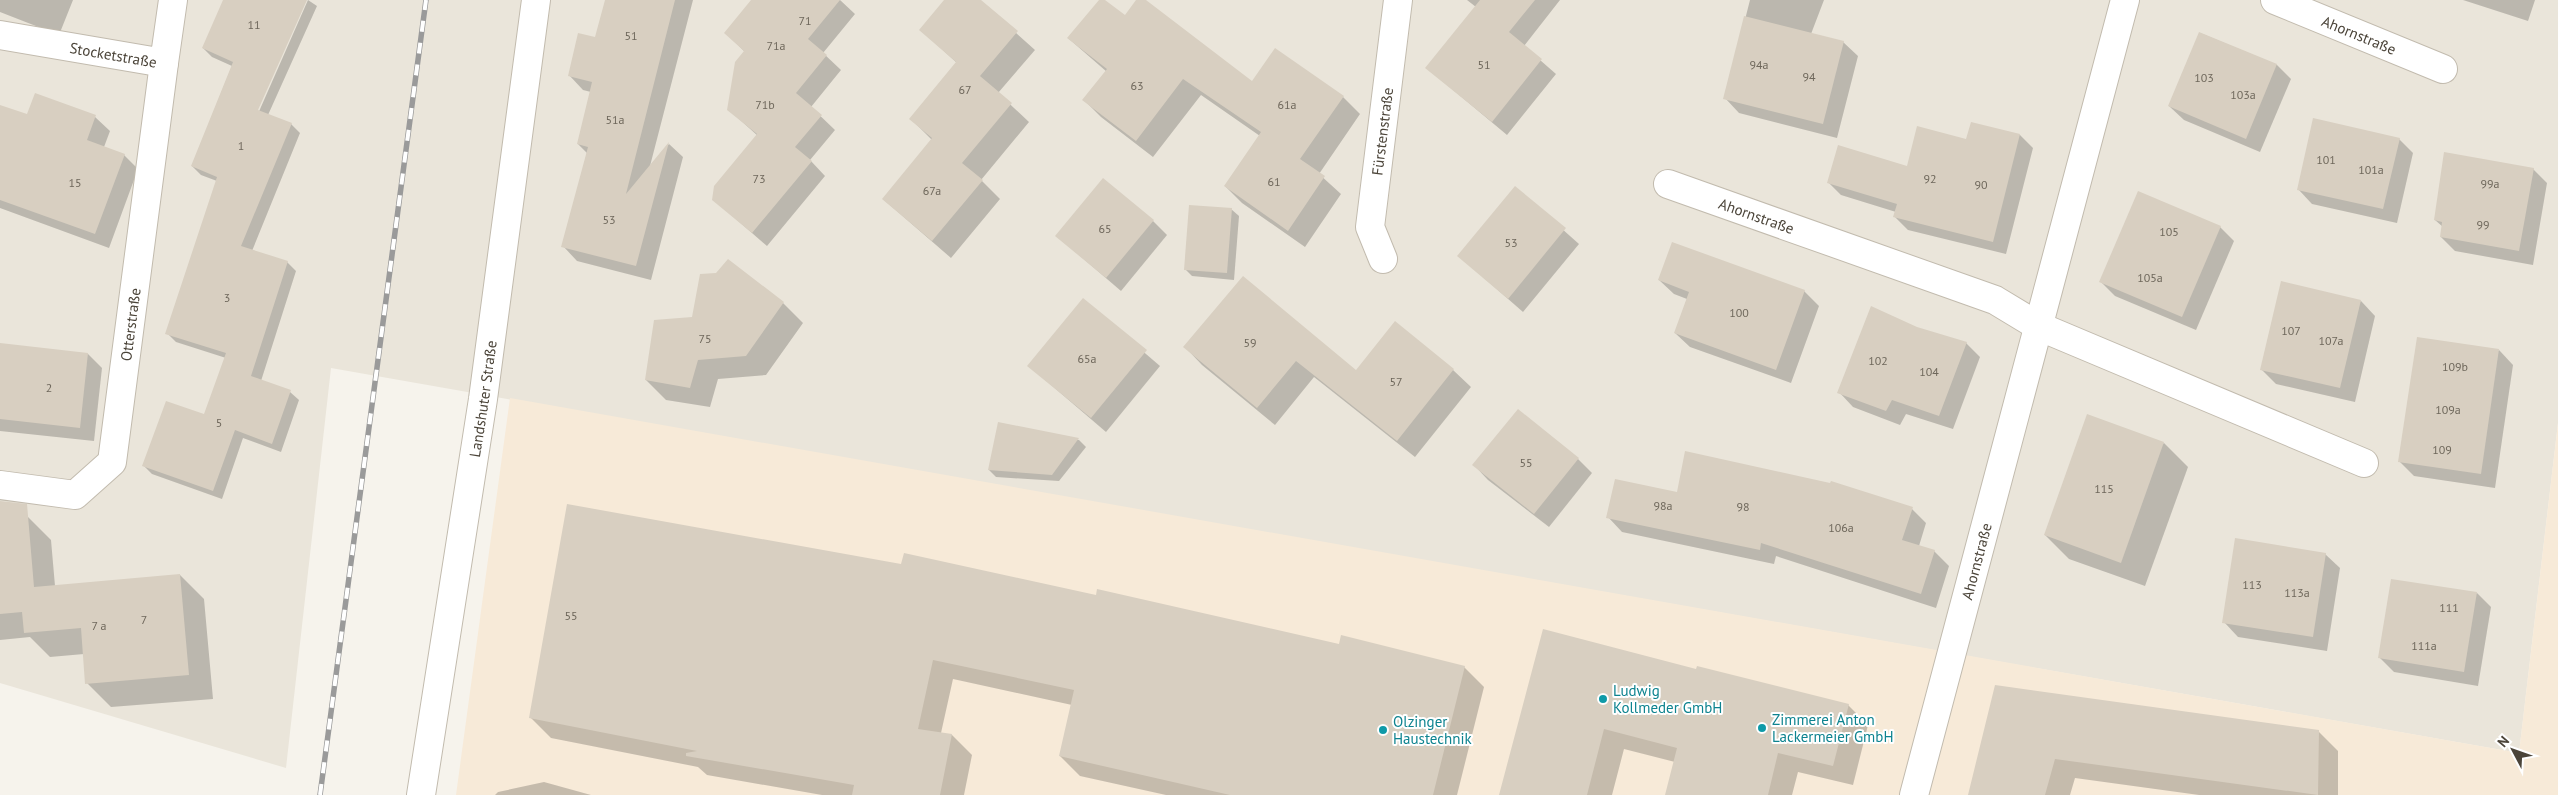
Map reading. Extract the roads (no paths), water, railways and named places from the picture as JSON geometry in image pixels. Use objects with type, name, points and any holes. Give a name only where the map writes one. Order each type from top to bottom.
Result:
[{"type":"street","name":"Stocketstraße","points":[[0,35],[164,63],[173,0]]},
{"type":"street","name":"Landshuter Straße","points":[[422,795],[484,399],[536,0]]},
{"type":"street","name":"Fürstenstraße","points":[[1383,260],[1370,227],[1398,0]]},
{"type":"street","name":"Ahornstraße","points":[[1914,795],[2125,0]]},
{"type":"street","name":"Ahornstraße","points":[[2275,0],[2443,69]]},
{"type":"street","name":"Otterstraße","points":[[0,485],[75,495],[112,462],[164,63]]},
{"type":"street","name":"Ahornstraße","points":[[1668,184],[1995,300],[2038,326],[2364,463]]},
{"type":"railway","points":[[320,795],[426,0]]},
{"type":"place","name":"Ludwig Kollmeder GmbH","points":[[1603,699]]},
{"type":"place","name":"Zimmerei Anton Lackermeier GmbH","points":[[1762,728]]},
{"type":"place","name":"Olzinger Haustechnik","points":[[1383,730]]}]
